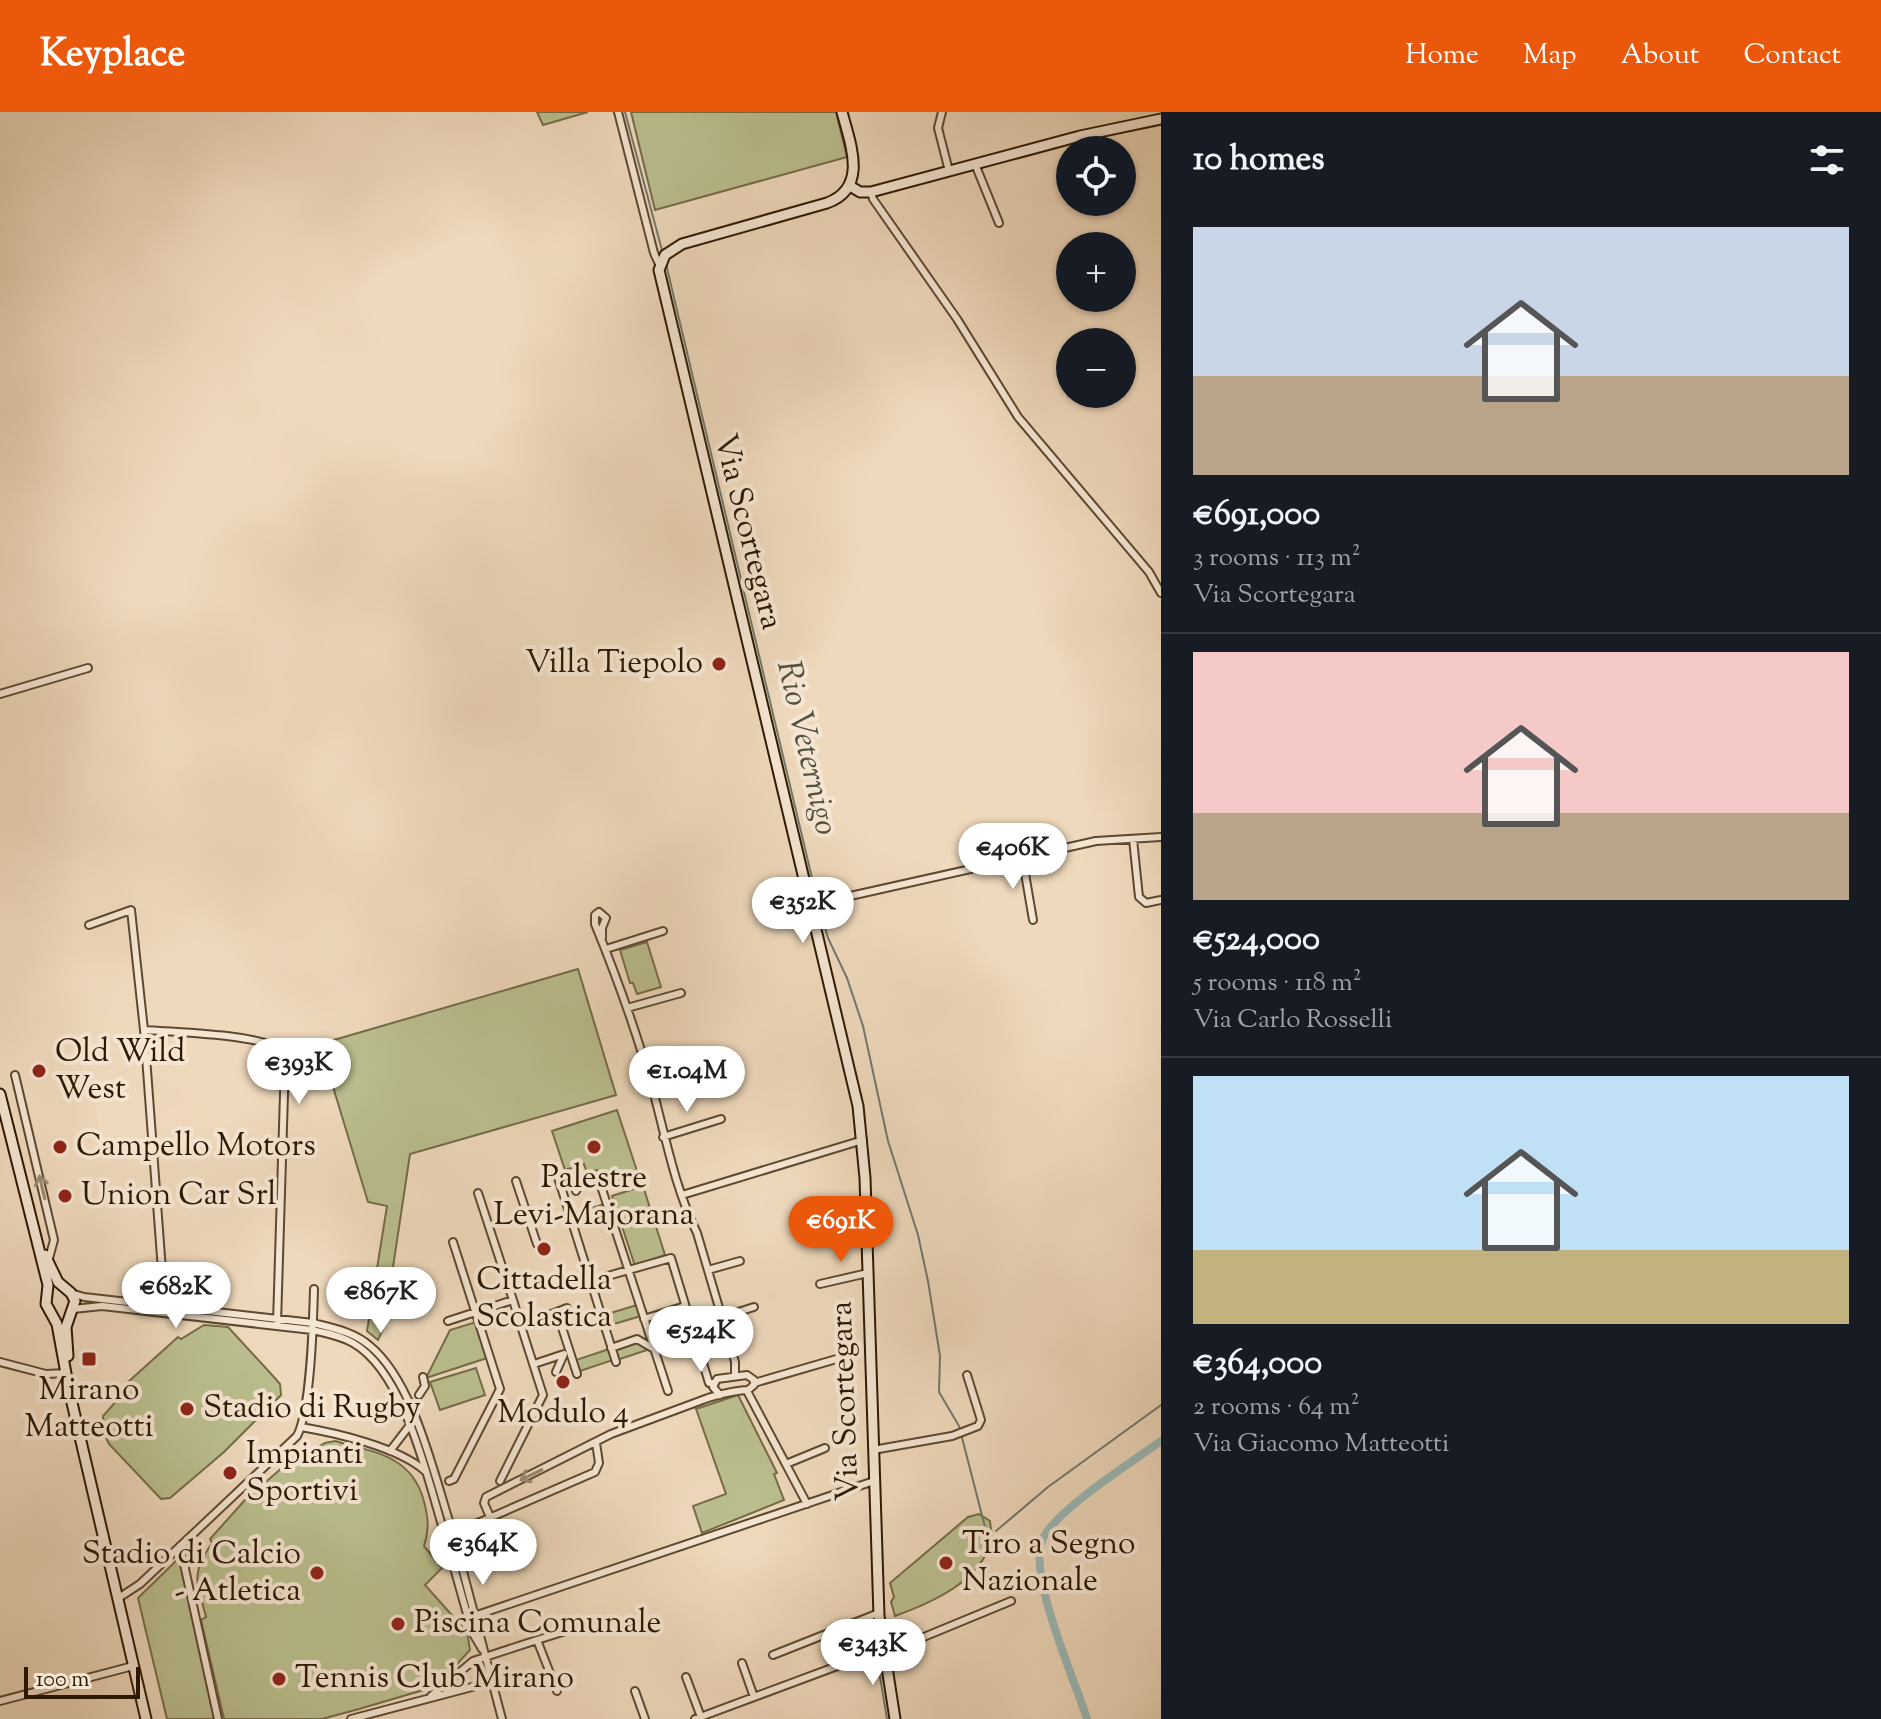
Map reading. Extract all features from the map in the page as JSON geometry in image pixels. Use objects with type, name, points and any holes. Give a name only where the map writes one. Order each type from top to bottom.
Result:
[{"type":"street","name":"Via Scortegara","points":[[618,112],[654,253],[663,259],[661,289],[853,1082],[863,1140],[879,1613],[895,1719]]},
{"type":"street","points":[[663,259],[689,242],[833,201],[850,186],[854,165],[842,112]]},
{"type":"street","points":[[942,112],[938,128],[949,171]]},
{"type":"street","points":[[850,186],[860,192],[871,192],[1080,136],[1161,119]]},
{"type":"street","points":[[975,164],[999,223]]},
{"type":"street","points":[[871,192],[957,319],[1018,417],[1149,572],[1161,593]]},
{"type":"street","points":[[0,694],[88,668]]},
{"type":"street","points":[[810,905],[1096,841],[1161,837]]},
{"type":"street","points":[[1133,839],[1139,897],[1146,903],[1161,900]]},
{"type":"street","points":[[1022,856],[1033,920]]},
{"type":"street","points":[[89,925],[131,910],[144,1030],[165,1310]]},
{"type":"street","points":[[606,949],[663,931]]},
{"type":"street","points":[[602,938],[627,1008],[663,1137],[708,1270],[735,1362],[735,1376]]},
{"type":"street","points":[[627,1008],[681,993]]},
{"type":"street","points":[[144,1030],[246,1040],[275,1045],[284,1054],[277,1323]]},
{"type":"street","points":[[645,1070],[702,1052]]},
{"type":"street","points":[[15,1075],[54,1240],[48,1262]]},
{"type":"street","points":[[0,1094],[44,1269],[47,1308],[53,1315],[68,1373],[146,1719]]},
{"type":"street","points":[[663,1137],[721,1119]]},
{"type":"street","points":[[682,1195],[863,1140]]},
{"type":"street","points":[[556,1171],[616,1362]]},
{"type":"street","points":[[598,1177],[668,1391]]},
{"type":"street","points":[[516,1181],[537,1244]]},
{"type":"street","points":[[576,1191],[582,1181]]},
{"type":"street","points":[[478,1193],[543,1395],[500,1481]]},
{"type":"street","points":[[28,1213],[48,1262],[75,1301],[66,1331],[68,1373]]},
{"type":"street","points":[[449,1481],[454,1479],[500,1389],[453,1242]]},
{"type":"street","points":[[590,1281],[671,1258],[709,1383],[720,1395]]},
{"type":"street","points":[[708,1270],[740,1261]]},
{"type":"street","points":[[820,1284],[868,1273]]},
{"type":"street","points":[[48,1295],[54,1289],[67,1290],[84,1297],[165,1310]]},
{"type":"street","points":[[117,1599],[134,1588],[293,1441],[301,1427],[314,1289]]},
{"type":"street","points":[[448,1321],[513,1300]]},
{"type":"street","points":[[53,1315],[61,1317],[97,1305],[165,1310],[347,1332],[373,1349],[406,1395],[418,1425],[502,1719]]},
{"type":"street","points":[[644,1319],[685,1306]]},
{"type":"street","points":[[722,1317],[754,1307]]},
{"type":"street","points":[[521,1326],[567,1308]]},
{"type":"street","points":[[557,1312],[577,1374]]},
{"type":"street","points":[[312,1327],[353,1343],[372,1357],[393,1388],[410,1425],[425,1472],[450,1530]]},
{"type":"street","points":[[611,1348],[637,1339],[654,1349]]},
{"type":"street","points":[[754,1383],[857,1353]]},
{"type":"street","points":[[534,1364],[564,1354],[556,1372]]},
{"type":"street","points":[[0,1362],[46,1374],[68,1373]]},
{"type":"street","points":[[735,1362],[745,1375]]},
{"type":"street","points":[[873,1450],[955,1434],[978,1426],[981,1420],[967,1375]]},
{"type":"street","points":[[419,1395],[425,1386],[423,1377]]},
{"type":"street","points":[[490,1517],[484,1503],[486,1497],[611,1434],[708,1398],[747,1391],[754,1383],[752,1377],[717,1379],[708,1398]]},
{"type":"street","points":[[747,1391],[807,1504]]},
{"type":"street","points":[[390,1451],[410,1425]]},
{"type":"street","points":[[301,1427],[390,1451],[425,1472]]},
{"type":"street","points":[[451,1542],[441,1537],[450,1530],[490,1517],[595,1472],[599,1463],[596,1443]]},
{"type":"street","points":[[786,1464],[825,1448]]},
{"type":"street","points":[[472,1617],[874,1481]]},
{"type":"street","points":[[180,1546],[218,1719]]},
{"type":"street","points":[[686,1677],[698,1718],[1011,1601]]},
{"type":"street","points":[[773,1655],[879,1613]]},
{"type":"street","points":[[428,1698],[473,1661],[575,1628]]},
{"type":"street","points":[[537,1640],[557,1691]]},
{"type":"street","points":[[742,1663],[754,1697]]},
{"type":"street","points":[[0,1701],[133,1666]]},
{"type":"street","points":[[351,1719],[491,1682]]},
{"type":"street","points":[[635,1691],[645,1719]]},
{"type":"street","points":[[390,1708],[393,1719]]},
{"type":"green space","points":[[537,112],[588,112],[543,125]]},
{"type":"green space","points":[[631,112],[836,112],[847,157],[655,210]]},
{"type":"green space","points":[[647,942],[661,987],[637,994],[633,983],[630,983],[620,950]]},
{"type":"green space","points":[[578,969],[616,1095],[410,1154],[384,1327],[378,1340],[367,1331],[387,1206],[368,1202],[320,1044]]},
{"type":"green space","name":"Palestre Levi-Majorana","points":[[617,1110],[639,1177],[603,1189],[597,1170],[587,1173],[584,1164],[565,1170],[552,1131]]},
{"type":"green space","points":[[643,1186],[665,1255],[635,1266],[612,1196]]},
{"type":"green space","points":[[604,1204],[608,1215],[575,1226],[571,1215]]},
{"type":"green space","points":[[637,1305],[641,1316],[607,1326],[604,1315]]},
{"type":"green space","points":[[476,1322],[487,1358],[426,1378],[450,1330]]},
{"type":"green space","name":"Stadio di Rugby","points":[[204,1325],[228,1327],[280,1384],[281,1395],[224,1452],[170,1498],[161,1499],[109,1444],[104,1433],[103,1416],[120,1397],[117,1392],[178,1337],[181,1339]]},
{"type":"green space","points":[[636,1341],[650,1349],[617,1360],[613,1349]]},
{"type":"green space","points":[[609,1349],[613,1360],[580,1371],[576,1360]]},
{"type":"green space","points":[[476,1368],[485,1395],[440,1410],[430,1382]]},
{"type":"green space","points":[[738,1395],[777,1473],[774,1474],[784,1500],[702,1533],[693,1506],[726,1494],[696,1409]]},
{"type":"green space","name":"Stadio di Calcio - Atletica","points":[[335,1441],[388,1458],[409,1472],[417,1484],[427,1516],[424,1546],[442,1568],[425,1585],[467,1632],[470,1650],[437,1686],[359,1709],[322,1719],[224,1719],[201,1620],[206,1617],[197,1579],[201,1563],[212,1543],[210,1539],[244,1501],[299,1453],[307,1453]]},
{"type":"green space","name":"Tiro a Segno Nazionale","points":[[979,1514],[990,1521],[992,1535],[986,1555],[977,1567],[966,1579],[939,1597],[895,1616],[890,1583],[968,1517]]},
{"type":"green space","points":[[180,1557],[218,1719],[167,1719],[138,1598]]},
{"type":"waterway","name":"Rio Veternigo","points":[[625,112],[663,254]]},
{"type":"waterway","name":"Rio Veternigo","points":[[666,264],[817,899]]},
{"type":"waterway","name":"Rio Veternigo","points":[[819,906],[828,938],[847,978],[863,1026],[888,1141],[918,1235],[928,1281],[940,1356],[939,1392],[959,1426],[985,1527]]},
{"type":"waterway","points":[[996,1531],[1048,1487],[1161,1405]]},
{"type":"waterway","points":[[1087,1719],[1046,1600],[1041,1575],[1043,1538],[1064,1513],[1161,1441]]},
{"type":"waterway","points":[[879,1671],[887,1719]]},
{"type":"place","name":"Villa Tiepolo","points":[[719,664]]},
{"type":"place","name":"Old Wild West","points":[[39,1071]]},
{"type":"place","name":"Campello Motors","points":[[60,1147]]},
{"type":"place","name":"Palestre Levi-Majorana","points":[[594,1147]]},
{"type":"place","name":"Union Car Srl","points":[[65,1196]]},
{"type":"place","name":"Cittadella Scolastica","points":[[544,1249]]},
{"type":"place","name":"Mirano Matteotti","points":[[89,1359]]},
{"type":"place","name":"Modulo 4","points":[[563,1382]]},
{"type":"place","name":"Stadio di Rugby","points":[[187,1409]]},
{"type":"place","name":"Impianti Sportivi","points":[[230,1473]]},
{"type":"place","name":"Tiro a Segno Nazionale","points":[[946,1563]]},
{"type":"place","name":"Stadio di Calcio - Atletica","points":[[317,1573]]},
{"type":"place","name":"Piscina Comunale","points":[[398,1624]]},
{"type":"place","name":"Tennis Club Mirano","points":[[279,1679]]}]
